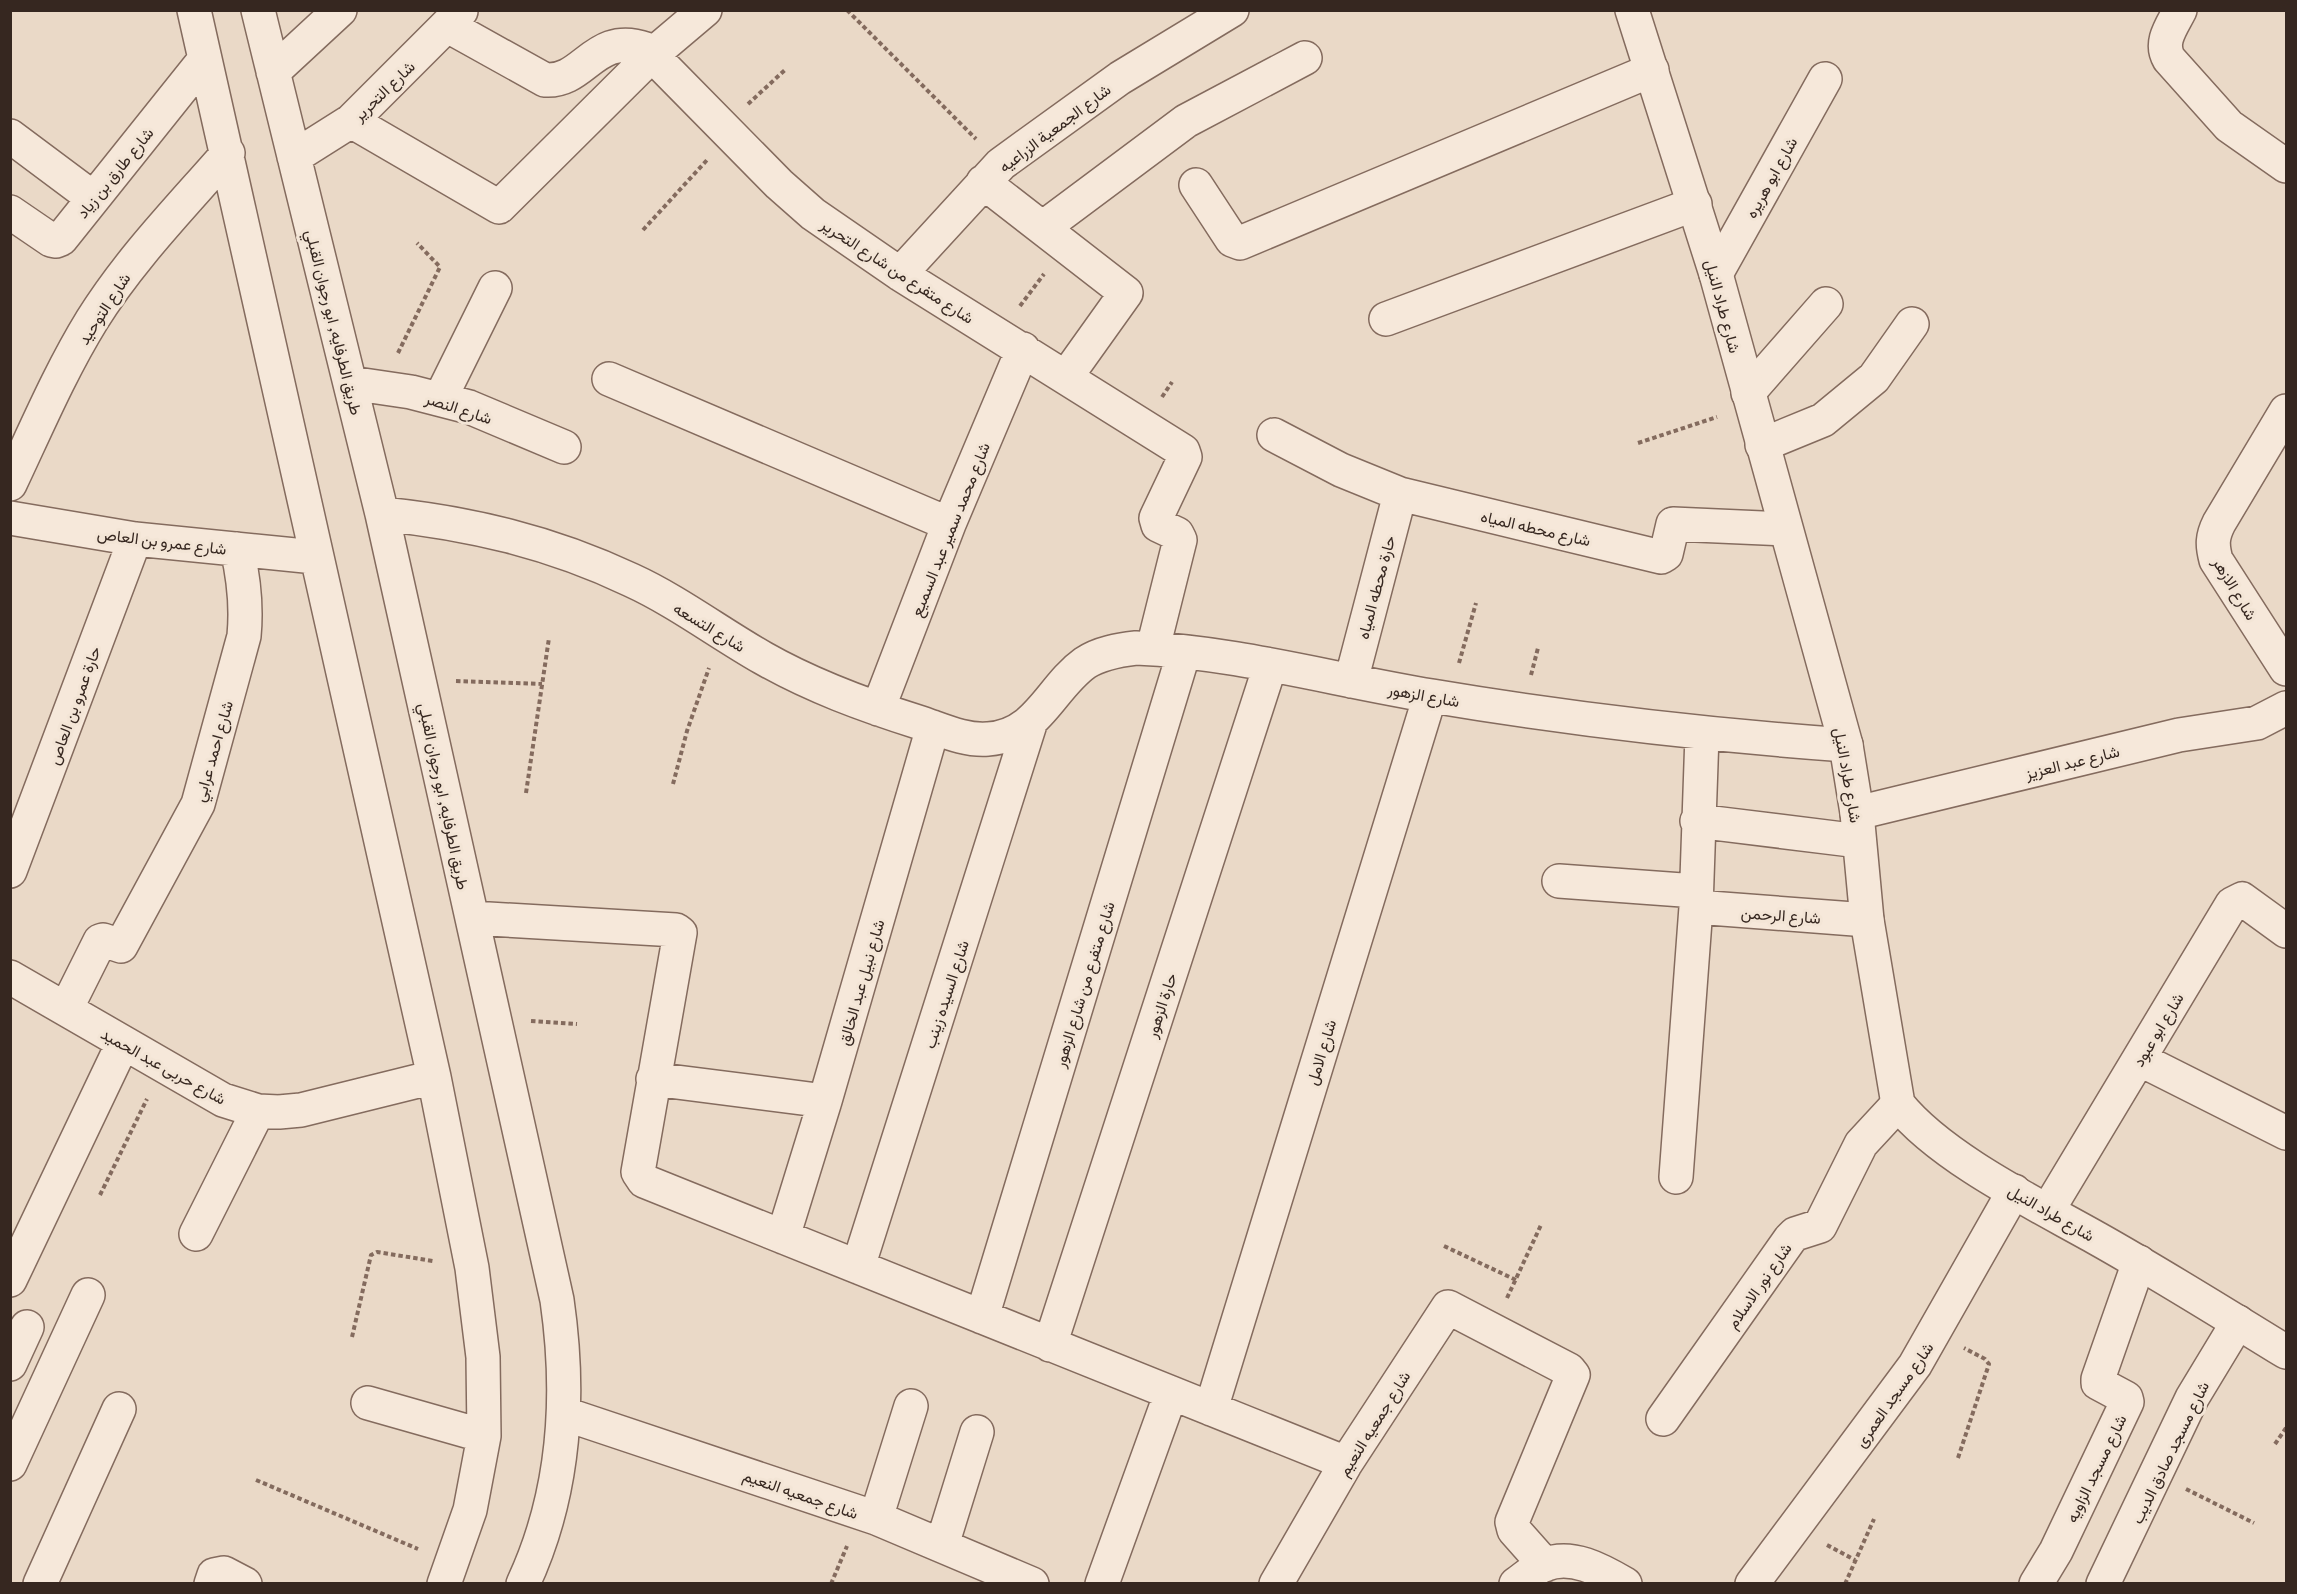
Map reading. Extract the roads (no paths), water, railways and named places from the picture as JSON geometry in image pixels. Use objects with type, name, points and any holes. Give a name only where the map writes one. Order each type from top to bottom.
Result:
[{"type":"street","points":[[194,10],[228,153],[315,557],[434,1077],[472,1268],[483,1357],[484,1436],[470,1510],[449,1573]]},
{"type":"street","name":"طريق الطرفايه, ابو رجوان القبلي","points":[[258,10],[382,514],[557,1300],[565,1366],[565,1414],[560,1465],[549,1515],[523,1584]]},
{"type":"street","points":[[273,72],[340,10]]},
{"type":"street","points":[[351,121],[499,207],[653,54],[705,10]]},
{"type":"street","name":"شارع الجمعية الزراعيه","points":[[900,274],[992,173],[1120,78],[1232,10]]},
{"type":"street","name":"شارع طراد النيل","points":[[1632,10],[1716,274],[1846,746],[1858,827],[1867,920],[1898,1104],[1908,1116],[1941,1143],[2014,1191],[2139,1262],[2286,1352]]},
{"type":"street","points":[[455,18],[545,80],[568,75],[599,52],[611,47],[638,46],[653,54]]},
{"type":"street","name":"شارع التحرير","points":[[294,157],[351,121],[455,18]]},
{"type":"street","points":[[2173,25],[2164,47],[2169,59],[2211,110],[2229,126],[2286,166]]},
{"type":"street","name":"شارع متفرع من شارع التحرير","points":[[653,54],[778,184],[813,214],[900,274],[1185,454],[1156,518],[1158,525],[1177,534],[1180,540],[1168,650]]},
{"type":"street","points":[[1055,236],[1186,121],[1305,58]]},
{"type":"street","name":"شارع طارق بن زياد","points":[[10,212],[56,241],[205,59]]},
{"type":"street","points":[[1196,185],[1232,240],[1239,243],[1652,70]]},
{"type":"street","name":"شارع ابو هريره","points":[[1716,274],[1825,79]]},
{"type":"street","points":[[10,136],[93,198]]},
{"type":"street","name":"شارع التوحيد","points":[[10,484],[60,379],[93,320],[131,264],[228,153]]},
{"type":"street","points":[[992,173],[1055,236],[1126,294],[1066,377]]},
{"type":"street","points":[[1386,319],[1695,204]]},
{"type":"street","points":[[440,399],[495,288]]},
{"type":"street","points":[[1749,399],[1826,304]]},
{"type":"street","points":[[1762,445],[1823,420],[1874,378],[1912,324]]},
{"type":"street","name":"شارع محمد سمير عبد السميع","points":[[878,709],[949,524],[1011,342]]},
{"type":"street","points":[[609,379],[949,524]]},
{"type":"street","name":"شارع النصر","points":[[350,383],[382,386],[469,407],[564,447]]},
{"type":"street","name":"شارع الازهر","points":[[2286,411],[2219,523],[2213,536],[2212,548],[2216,560],[2286,669]]},
{"type":"street","name":"شارع محطه المياه","points":[[1274,435],[1341,470],[1400,494],[1661,557],[1666,554],[1672,524],[1785,529]]},
{"type":"street","name":"حارة محطه المياه","points":[[1351,681],[1400,494]]},
{"type":"street","name":"شارع التسعه","points":[[382,514],[476,527],[537,542],[633,581],[804,680],[878,709],[972,739],[988,739],[1019,730],[1031,721]]},
{"type":"street","name":"شارع عمرو بن العاص","points":[[10,518],[135,539],[315,557]]},
{"type":"street","name":"حارة عمرو بن العاص","points":[[10,871],[135,539]]},
{"type":"street","name":"شارع احمد عرابي","points":[[66,1009],[99,941],[103,940],[120,946],[198,804],[244,636],[247,610],[245,585],[237,549]]},
{"type":"street","name":"شارع الزهور","points":[[1031,721],[1084,664],[1118,650],[1168,650],[1439,697],[1702,735],[1846,746]]},
{"type":"street","name":"شارع متفرع من شارع الزهور","points":[[982,1317],[1168,650]]},
{"type":"street","name":"حارة الزهور","points":[[1050,1345],[1270,666]]},
{"type":"street","name":"شارع الامل","points":[[1210,1408],[1439,697]]},
{"type":"street","name":"شارع عبد العزيز","points":[[1858,827],[2179,735],[2257,723],[2286,708]]},
{"type":"street","name":"شارع السيده زينب","points":[[858,1267],[1031,721]]},
{"type":"street","name":"شارع نبيل عبد الخالق","points":[[783,1237],[825,1101],[933,726]]},
{"type":"street","points":[[1676,1177],[1696,899],[1697,821],[1702,735]]},
{"type":"street","points":[[1697,821],[1858,827]]},
{"type":"street","name":"شارع الرحمن","points":[[1559,881],[1867,920]]},
{"type":"street","name":"شارع ابو عبود","points":[[2048,1210],[2232,904],[2242,899],[2286,931]]},
{"type":"street","points":[[472,918],[676,930],[680,933],[653,1079],[638,1172],[640,1178],[1346,1463]]},
{"type":"street","name":"شارع حربى عبد الحميد","points":[[10,977],[223,1100],[258,1111],[301,1110],[434,1077]]},
{"type":"street","points":[[10,1280],[123,1043]]},
{"type":"street","points":[[2139,1059],[2286,1133]]},
{"type":"street","points":[[653,1079],[825,1101]]},
{"type":"street","name":"شارع نور الاسلام","points":[[1663,1419],[1790,1239],[1799,1232],[1820,1226],[1861,1144],[1898,1104]]},
{"type":"street","points":[[196,1234],[258,1111]]},
{"type":"street","name":"شارع مسجد العمرى","points":[[1752,1584],[1888,1404],[1935,1333],[2014,1191]]},
{"type":"street","name":"شارع مسجد الزاويه","points":[[2036,1584],[2056,1551],[2127,1402],[2126,1398],[2098,1383],[2098,1379],[2139,1262]]},
{"type":"street","points":[[10,1464],[88,1294]]},
{"type":"street","name":"شارع جمعيه النعيم","points":[[1276,1584],[1346,1463],[1444,1310],[1451,1307],[1569,1370],[1573,1376],[1512,1522],[1514,1530],[1545,1565]]},
{"type":"street","name":"شارع مسجد صادق الديب","points":[[2103,1584],[2192,1398],[2238,1322]]},
{"type":"street","points":[[10,1364],[27,1327]]},
{"type":"street","points":[[1102,1584],[1172,1393]]},
{"type":"street","points":[[368,1403],[484,1436]]},
{"type":"street","points":[[876,1518],[911,1406]]},
{"type":"street","points":[[40,1584],[119,1408]]},
{"type":"street","name":"شارع جمعيه النعيم","points":[[565,1414],[876,1518],[1032,1584]]},
{"type":"street","points":[[942,1545],[977,1432]]},
{"type":"street","points":[[1516,1584],[1545,1565],[1566,1562],[1588,1565],[1624,1584]]},
{"type":"street","points":[[211,1584],[214,1575],[224,1573],[245,1584]]}]
